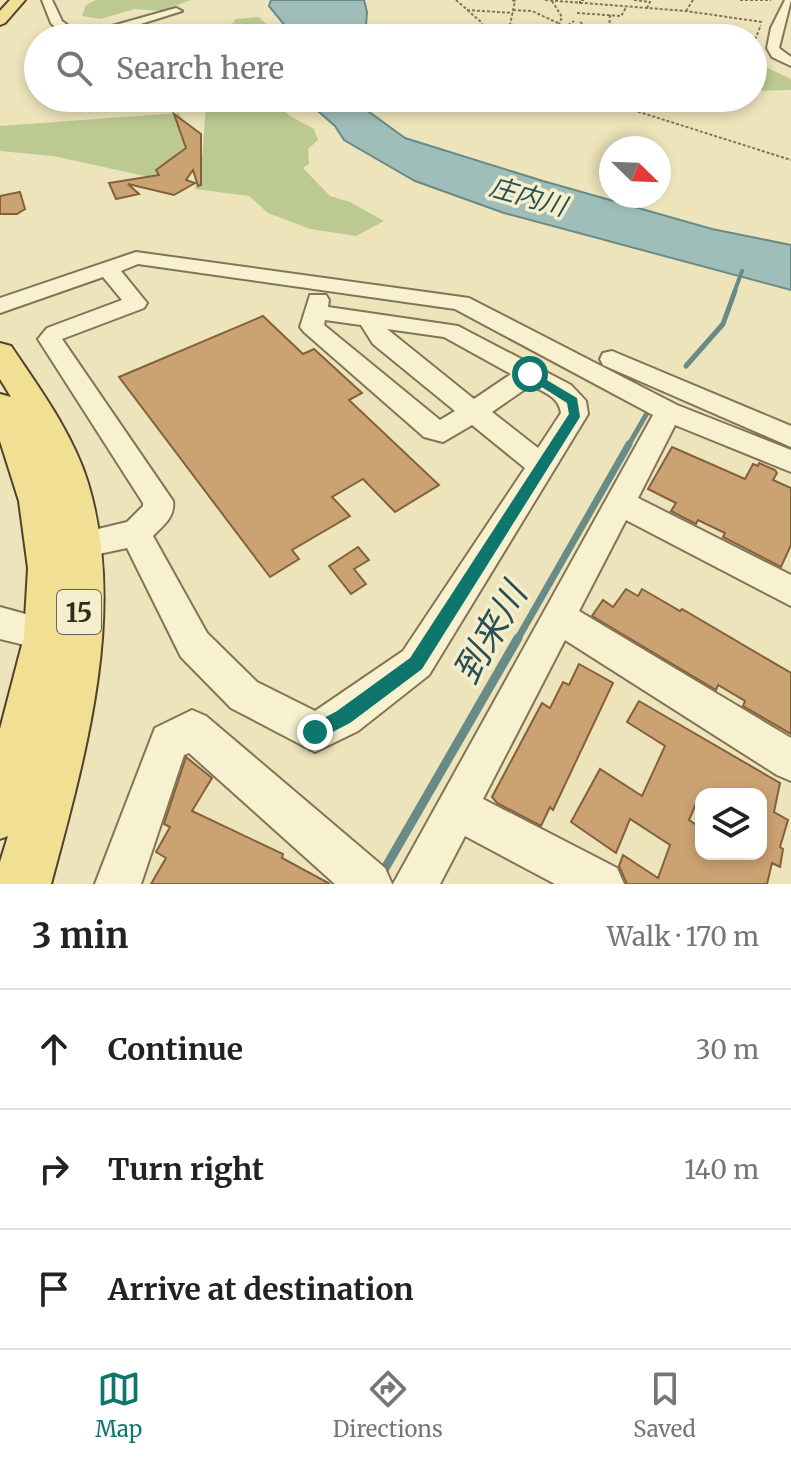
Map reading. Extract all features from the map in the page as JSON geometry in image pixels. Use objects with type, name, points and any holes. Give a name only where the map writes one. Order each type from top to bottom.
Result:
[{"type":"main road","points":[[0,10],[8,0]]},
{"type":"main road","points":[[0,20],[18,0]]},
{"type":"main road","name":"15","points":[[0,353],[39,416],[69,483],[80,545],[77,662],[22,884]]},
{"type":"main road","name":"15","points":[[0,406],[34,478],[49,551],[41,671],[0,812]]},
{"type":"street","points":[[47,0],[58,24]]},
{"type":"street","points":[[790,0],[773,38],[774,52],[790,61]]},
{"type":"street","points":[[131,24],[176,11]]},
{"type":"street","points":[[0,306],[136,258],[319,298],[461,303],[668,412],[791,461]]},
{"type":"street","points":[[80,545],[136,533],[159,510],[158,501],[50,339],[55,333],[136,303],[107,268]]},
{"type":"street","points":[[136,533],[194,645],[244,695],[315,732],[344,717],[416,663],[575,414],[573,401],[450,331],[369,320],[319,298]]},
{"type":"street","points":[[319,298],[312,327],[434,430],[443,432],[530,374]]},
{"type":"street","points":[[369,320],[381,339],[542,466]]},
{"type":"street","points":[[612,359],[791,437]]},
{"type":"street","points":[[416,884],[668,412]]},
{"type":"street","points":[[619,502],[791,591]]},
{"type":"street","points":[[558,617],[791,761]]},
{"type":"street","points":[[0,623],[45,634]]},
{"type":"street","points":[[118,884],[169,742],[192,730],[362,881]]},
{"type":"street","points":[[456,808],[601,884]]},
{"type":"path","points":[[456,0],[482,24]]},
{"type":"path","points":[[510,24],[515,1],[511,0]]},
{"type":"path","points":[[580,4],[580,0],[586,0]]},
{"type":"path","points":[[605,0],[609,24]]},
{"type":"path","points":[[633,7],[634,0],[650,2],[647,8]]},
{"type":"path","points":[[686,11],[693,0]]},
{"type":"path","points":[[740,0],[771,0]]},
{"type":"path","points":[[465,10],[532,11],[558,23],[562,17],[548,1]]},
{"type":"path","points":[[548,1],[686,11],[762,22]]},
{"type":"path","points":[[577,13],[621,16],[627,6]]},
{"type":"path","points":[[570,24],[574,21]]},
{"type":"path","points":[[637,112],[791,160]]},
{"type":"green space","points":[[96,0],[191,0],[162,11],[135,9],[100,19],[82,16],[86,5]]},
{"type":"green space","points":[[259,17],[266,24],[231,24],[236,19]]},
{"type":"green space","points":[[767,68],[791,79],[791,90],[767,91]]},
{"type":"green space","points":[[206,112],[286,112],[314,129],[318,140],[308,149],[309,164],[303,168],[330,196],[350,202],[384,221],[356,236],[310,229],[268,213],[249,196],[195,189]]},
{"type":"green space","points":[[179,113],[191,143],[154,178],[53,156],[0,151],[0,126]]},
{"type":"water","points":[[271,0],[364,0],[366,24],[284,24],[269,6]]},
{"type":"water","name":"庄内川","points":[[319,112],[369,112],[405,138],[599,197],[599,208],[638,208],[712,229],[791,245],[791,290],[504,213],[415,181],[344,140],[335,126]]},
{"type":"building","points":[[174,114],[201,134],[201,185],[198,186],[193,170],[186,180],[195,183],[174,195],[128,184],[139,194],[116,199],[109,183],[159,175],[156,170],[186,148]]},
{"type":"building","points":[[20,192],[25,209],[17,214],[0,214],[0,196]]},
{"type":"building","points":[[263,316],[303,354],[314,349],[362,393],[349,400],[439,485],[395,512],[363,479],[332,497],[350,516],[292,550],[299,559],[270,577],[119,377]]},
{"type":"building","points":[[672,447],[745,479],[753,464],[758,466],[759,463],[775,470],[777,473],[773,480],[791,488],[791,545],[781,567],[723,537],[725,533],[698,520],[696,524],[671,511],[676,503],[648,489]]},
{"type":"building","points":[[358,547],[369,560],[354,569],[366,584],[351,594],[329,566]]},
{"type":"building","points":[[626,589],[638,596],[642,589],[680,611],[682,609],[791,673],[791,734],[743,706],[745,701],[718,685],[716,690],[592,616],[603,600],[613,607]]},
{"type":"building","points":[[579,664],[613,683],[553,810],[550,807],[541,826],[497,803],[492,797],[542,703],[550,708],[563,682],[569,685]]},
{"type":"building","points":[[639,701],[780,783],[774,812],[788,820],[780,847],[783,849],[780,867],[772,863],[767,884],[627,884],[619,866],[623,855],[658,878],[670,845],[630,819],[616,853],[571,822],[600,769],[642,796],[665,746],[627,722]]},
{"type":"building","points":[[186,757],[212,778],[192,811],[283,854],[282,858],[330,884],[151,884],[166,858],[156,852],[170,827],[164,824]]},
{"type":"waterway","name":"到来川","points":[[734,293],[742,271]]},
{"type":"waterway","name":"到来川","points":[[686,366],[723,324],[735,291]]},
{"type":"waterway","name":"到来川","points":[[628,446],[650,408]]},
{"type":"waterway","name":"到来川","points":[[517,640],[629,444]]},
{"type":"waterway","name":"到来川","points":[[376,884],[518,638]]},
{"type":"route","points":[[315,732],[344,717],[416,663],[575,414],[573,401],[562,391],[530,374]]}]
